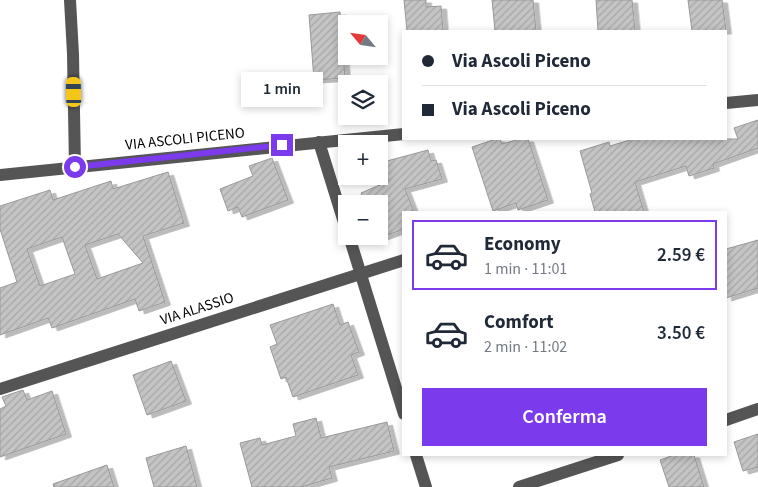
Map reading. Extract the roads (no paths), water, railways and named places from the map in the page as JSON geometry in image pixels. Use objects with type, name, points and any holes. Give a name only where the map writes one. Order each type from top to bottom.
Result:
[{"type":"street","points":[[70,0],[75,167]]},
{"type":"street","points":[[727,103],[758,100]]},
{"type":"street","name":"VIA ASCOLI PICENO","points":[[0,175],[402,134]]},
{"type":"street","points":[[319,142],[338,203]]},
{"type":"street","points":[[352,245],[402,408]]},
{"type":"street","name":"VIA ALASSIO","points":[[0,389],[402,261]]},
{"type":"street","points":[[727,420],[758,409]]},
{"type":"street","points":[[416,456],[426,487]]},
{"type":"street","points":[[519,487],[615,456]]}]
